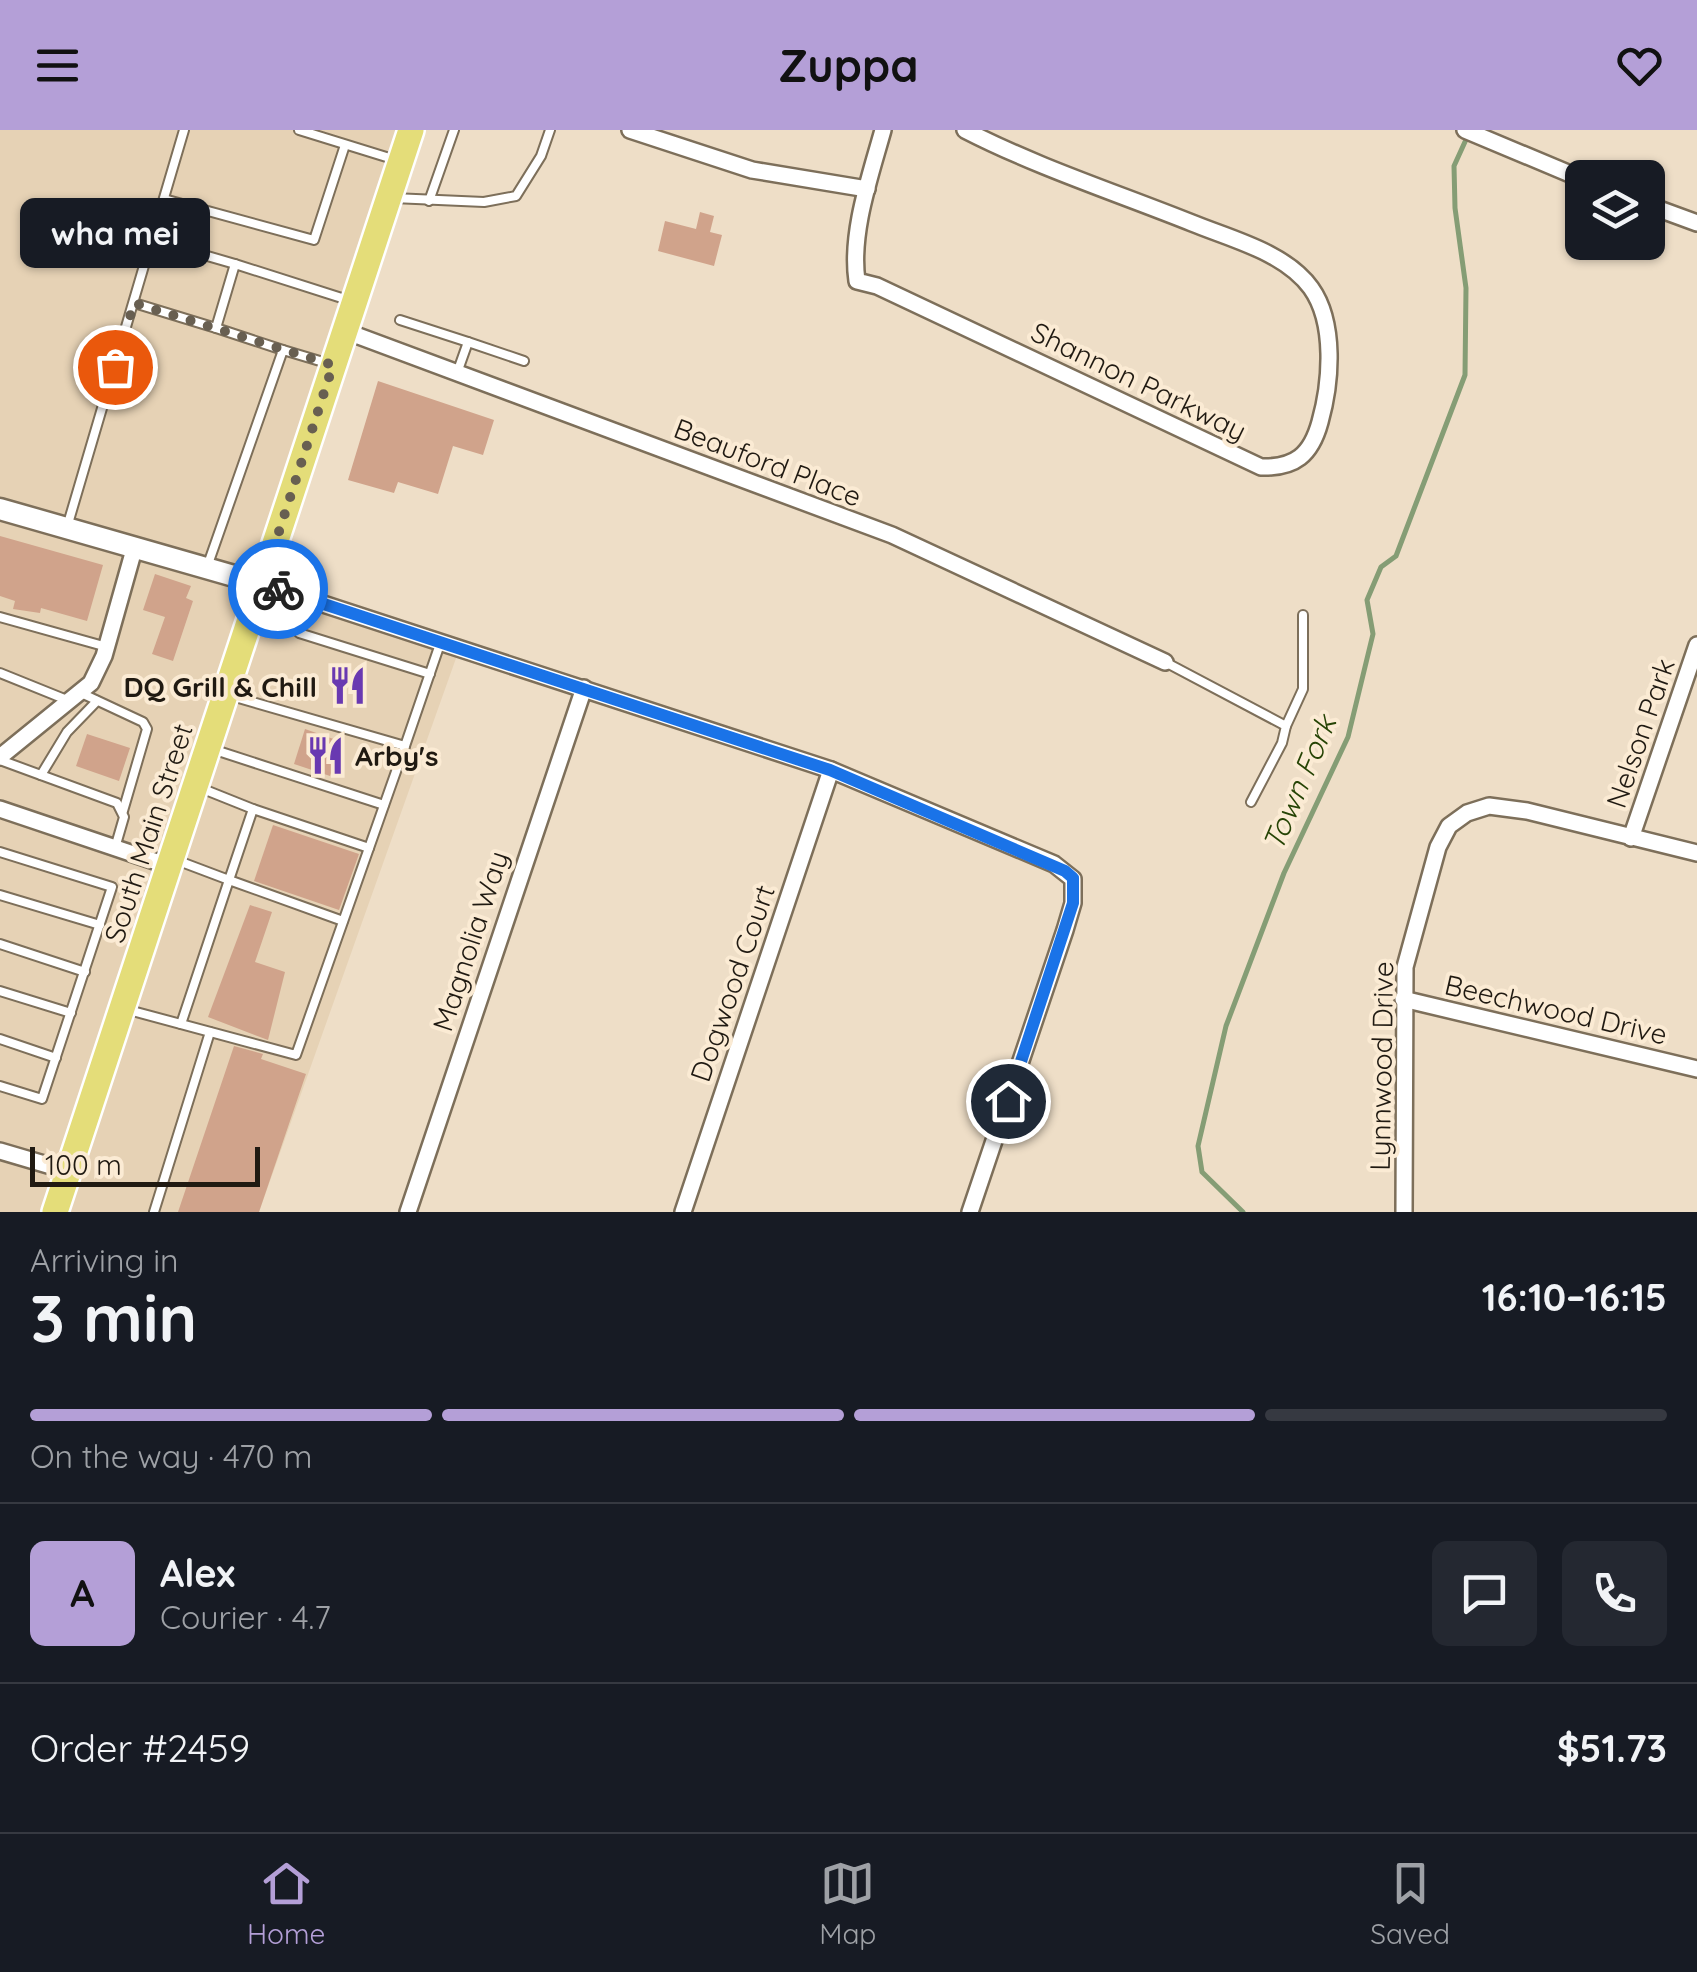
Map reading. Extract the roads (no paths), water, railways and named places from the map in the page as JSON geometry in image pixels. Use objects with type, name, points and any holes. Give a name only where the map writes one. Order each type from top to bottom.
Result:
[{"type":"main road","name":"South Main Street","points":[[55,1212],[410,130]]},
{"type":"street","points":[[630,130],[752,170],[866,189]]},
{"type":"street","name":"Shannon Parkway","points":[[882,130],[866,189],[854,265],[857,281],[877,286],[982,334],[1261,467],[1282,467],[1302,458],[1320,422],[1328,344],[1314,292],[1297,271],[1244,244],[965,130]]},
{"type":"street","points":[[1465,130],[1565,172]]},
{"type":"street","points":[[1665,211],[1697,222]]},
{"type":"street","name":"Beauford Place","points":[[345,331],[892,535],[1164,662]]},
{"type":"street","points":[[0,510],[262,584],[830,770],[1039,858],[1073,878],[1073,903],[1065,930],[970,1212]]},
{"type":"street","points":[[0,759],[91,682],[107,647],[134,546]]},
{"type":"street","name":"Nelson Park","points":[[1631,838],[1697,647]]},
{"type":"street","name":"Magnolia Way","points":[[408,1212],[584,688]]},
{"type":"street","name":"Dogwood Court","points":[[683,1212],[830,770]]},
{"type":"street","name":"Lynnwood Drive","points":[[1404,1212],[1403,999],[1410,942],[1438,847],[1449,826],[1467,812],[1489,806],[1527,811],[1697,853]]},
{"type":"street","points":[[0,810],[170,862]]},
{"type":"street","name":"Beechwood Drive","points":[[1403,999],[1697,1069]]},
{"type":"street","points":[[0,1150],[68,1171]]},
{"type":"lane","points":[[67,528],[184,130]]},
{"type":"lane","points":[[299,130],[400,162]]},
{"type":"lane","points":[[429,201],[454,130]]},
{"type":"lane","points":[[388,197],[484,202],[516,196],[541,156],[550,130]]},
{"type":"lane","points":[[164,199],[314,240],[344,145]]},
{"type":"lane","points":[[152,240],[353,302]]},
{"type":"lane","points":[[216,328],[235,264]]},
{"type":"lane","points":[[134,303],[333,365]]},
{"type":"lane","points":[[400,320],[524,361]]},
{"type":"lane","points":[[457,373],[468,342]]},
{"type":"lane","points":[[207,568],[283,350]]},
{"type":"lane","points":[[299,596],[294,620],[299,633],[430,674]]},
{"type":"lane","points":[[1251,802],[1282,742],[1302,689],[1303,616]]},
{"type":"lane","points":[[0,617],[107,647]]},
{"type":"lane","points":[[122,1008],[296,1056],[441,641]]},
{"type":"lane","points":[[1164,662],[1286,726]]},
{"type":"lane","points":[[0,673],[97,700],[143,722],[147,729],[114,848]]},
{"type":"lane","points":[[226,694],[405,746]]},
{"type":"lane","points":[[41,776],[67,732],[97,700]]},
{"type":"lane","points":[[208,748],[384,805]]},
{"type":"lane","points":[[0,759],[117,803],[123,811]]},
{"type":"lane","points":[[195,786],[369,848]]},
{"type":"lane","points":[[182,1024],[253,809]]},
{"type":"lane","points":[[0,852],[112,887],[42,1099],[0,1086]]},
{"type":"lane","points":[[170,862],[343,920]]},
{"type":"lane","points":[[0,895],[100,926]]},
{"type":"lane","points":[[0,944],[84,972]]},
{"type":"lane","points":[[0,991],[71,1014]]},
{"type":"lane","points":[[154,1212],[210,1032]]},
{"type":"lane","points":[[0,1039],[56,1058]]},
{"type":"waterway","name":"Town Fork","points":[[1243,1212],[1202,1172],[1198,1146],[1226,1026],[1284,873],[1348,737],[1373,634],[1367,600],[1381,567],[1396,556],[1465,375],[1466,288],[1455,208],[1454,166],[1469,133]]},
{"type":"place","name":"wha mei","points":[[115,367]]},
{"type":"place","name":"DQ Grill & Chill","points":[[347,686]]},
{"type":"place","name":"Arby's","points":[[325,755]]}]
